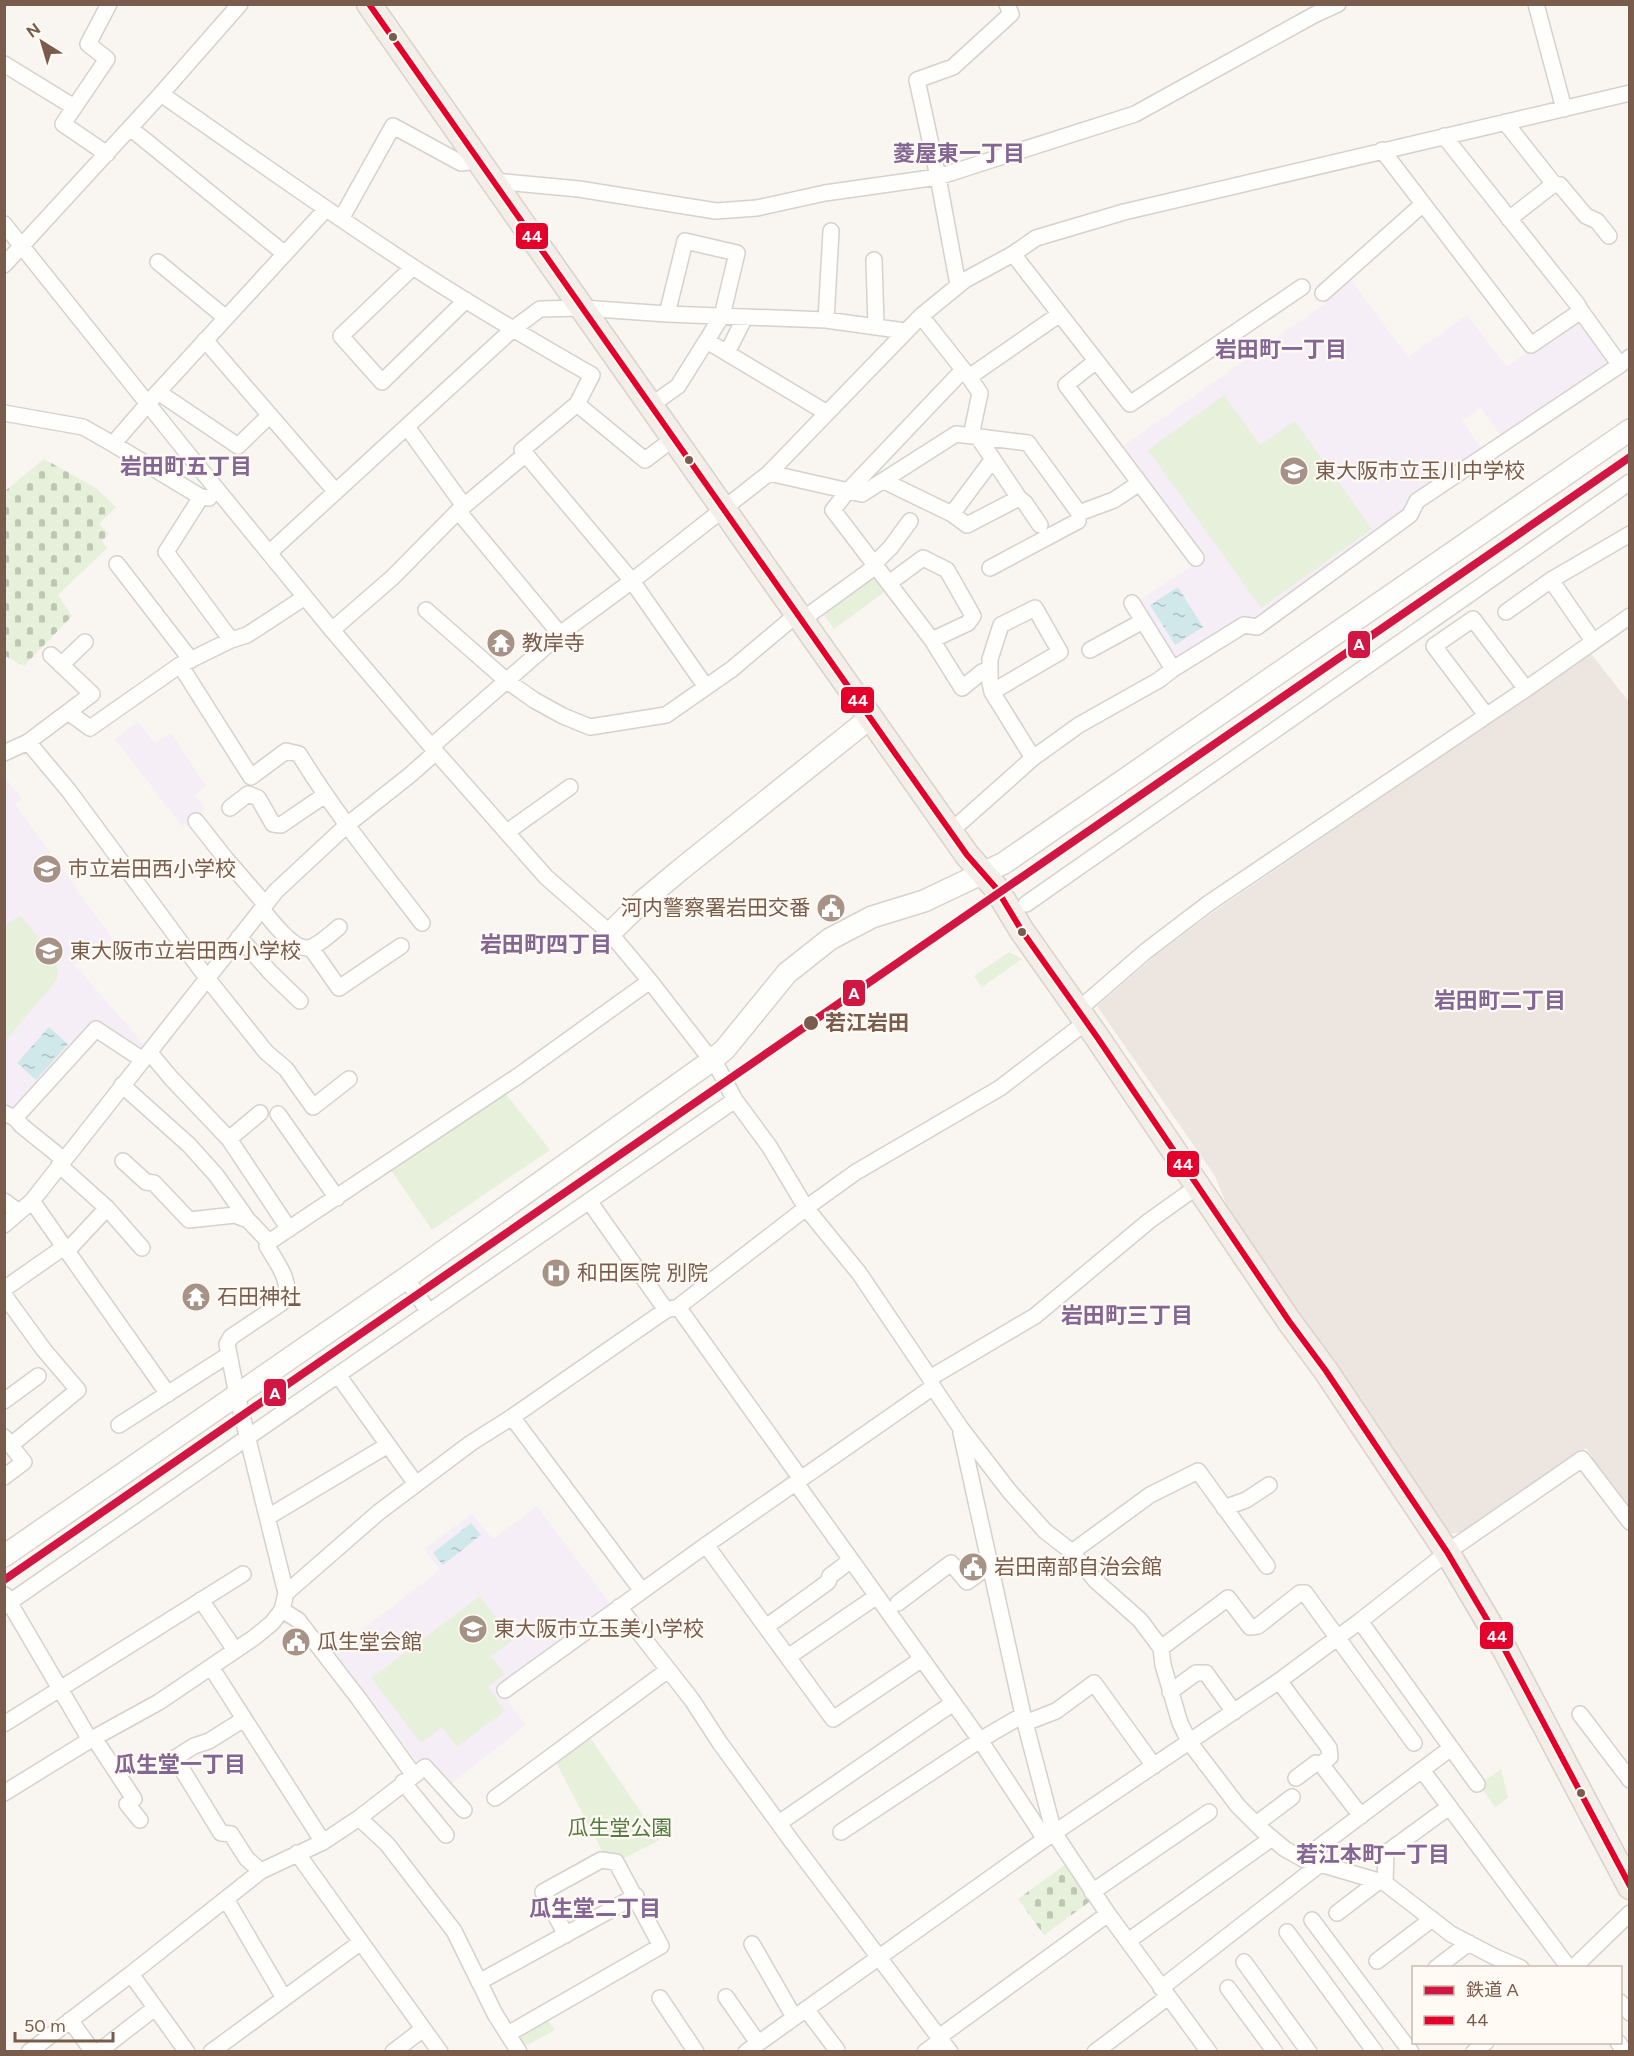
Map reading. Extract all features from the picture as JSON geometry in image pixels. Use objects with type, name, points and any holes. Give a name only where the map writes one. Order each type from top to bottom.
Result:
[{"type":"main road","points":[[369,4],[722,510],[951,831],[996,888],[1022,931],[1289,1321],[1326,1371],[1447,1552],[1505,1650],[1629,1887]]},
{"type":"street","points":[[107,154],[63,124],[107,59],[88,44],[109,4]]},
{"type":"street","points":[[4,265],[107,154],[240,4]]},
{"type":"street","points":[[958,285],[917,80],[953,67],[1011,14],[1007,4]]},
{"type":"street","points":[[493,181],[579,189],[716,211],[757,208],[825,193],[938,177],[1135,114],[1338,4]]},
{"type":"street","points":[[1536,4],[1564,109]]},
{"type":"street","points":[[4,64],[74,107]]},
{"type":"street","points":[[4,1225],[32,1201],[276,891],[347,825],[410,775],[434,749],[560,634],[633,581],[770,473],[904,331],[958,285],[982,269],[1013,254],[1036,238],[1080,223],[1629,93]]},
{"type":"street","points":[[161,94],[413,267],[592,375],[577,404],[522,450],[633,581],[706,687]]},
{"type":"street","points":[[1504,122],[1554,184],[1560,185],[1586,216],[1597,221],[1609,236]]},
{"type":"street","points":[[341,219],[393,126],[461,163],[470,162],[476,157]]},
{"type":"street","points":[[130,128],[285,254]]},
{"type":"street","points":[[951,831],[1033,758],[1079,725],[1159,680],[1244,625],[1257,627],[1410,515],[1418,501],[1625,361],[1581,311],[1444,136]]},
{"type":"street","points":[[1382,150],[1531,345],[1581,311]]},
{"type":"street","points":[[1509,219],[1554,184]]},
{"type":"street","points":[[1323,293],[1423,204]]},
{"type":"street","points":[[113,444],[153,397],[326,209]]},
{"type":"street","points":[[4,224],[153,397],[228,502],[332,630],[546,877],[610,933],[650,981],[711,1060],[735,1100],[769,1146],[806,1208],[859,1272],[960,1427],[1010,1492],[1045,1531],[1072,1552],[1096,1581],[1140,1620],[1161,1648],[1170,1692],[1180,1723],[1190,1743],[1238,1806],[1285,1850],[1319,1865],[1382,1882],[1451,1934],[1517,1966]]},
{"type":"street","points":[[826,320],[831,231]]},
{"type":"street","points":[[650,406],[678,386],[722,316],[737,253],[685,241],[667,314]]},
{"type":"street","points":[[1013,254],[1130,404],[1302,287]]},
{"type":"street","points":[[874,260],[876,326]]},
{"type":"street","points":[[158,262],[226,318]]},
{"type":"street","points":[[413,267],[341,336],[382,382],[466,300]]},
{"type":"street","points":[[269,553],[513,329],[540,309],[582,308],[667,314],[826,320],[904,331]]},
{"type":"street","points":[[990,669],[982,672],[962,688],[932,640],[833,510],[847,492],[966,373],[1060,314]]},
{"type":"street","points":[[921,316],[980,393],[974,436],[1040,525]]},
{"type":"street","points":[[727,353],[745,317]]},
{"type":"street","points":[[206,340],[336,492]]},
{"type":"street","points":[[707,341],[826,413]]},
{"type":"street","points":[[1096,361],[1066,385],[1196,558]]},
{"type":"street","points":[[153,397],[238,446],[270,415]]},
{"type":"street","points":[[577,404],[645,460],[673,439]]},
{"type":"street","points":[[4,413],[83,427],[201,497],[228,502]]},
{"type":"street","points":[[407,427],[461,508],[560,634]]},
{"type":"street","points":[[4,1556],[406,1278],[711,1060],[725,1049],[787,973],[831,939],[872,917],[924,901],[1004,863],[1629,430]]},
{"type":"street","points":[[770,473],[862,494],[956,434],[1029,443],[1079,513],[1078,521],[990,568]]},
{"type":"street","points":[[332,630],[393,577],[461,508],[526,454]]},
{"type":"street","points":[[952,514],[993,459]]},
{"type":"street","points":[[884,481],[952,514],[967,525],[1019,498]]},
{"type":"street","points":[[1026,904],[1629,482]]},
{"type":"street","points":[[1079,513],[1114,500],[1135,486]]},
{"type":"street","points":[[201,497],[166,552],[231,640]]},
{"type":"street","points":[[426,610],[507,681],[534,700],[563,716],[590,727],[666,715],[732,669],[789,621],[810,614],[876,565],[910,521]]},
{"type":"street","points":[[1506,612],[1551,580],[1629,534]]},
{"type":"street","points":[[889,582],[923,558],[947,570],[973,616],[968,623],[932,640]]},
{"type":"street","points":[[117,564],[185,662],[251,777],[286,751],[299,754],[325,795],[422,923]]},
{"type":"street","points":[[1551,580],[1593,641]]},
{"type":"street","points":[[68,712],[90,728],[185,662],[231,640],[247,635],[305,597]]},
{"type":"street","points":[[1132,603],[1173,669]]},
{"type":"street","points":[[992,692],[1060,652],[1035,608],[1001,625],[990,659],[992,692],[1033,758]]},
{"type":"street","points":[[286,1593],[379,1512],[471,1443],[672,1308],[856,1172],[1000,1088],[1082,1016],[1146,951],[1209,903],[1486,716],[1629,616]]},
{"type":"street","points":[[1486,716],[1434,646],[1473,619],[1526,688]]},
{"type":"street","points":[[1090,650],[1143,621]]},
{"type":"street","points":[[4,753],[28,742],[92,694],[56,660],[85,642]]},
{"type":"street","points":[[610,933],[680,870],[870,718]]},
{"type":"street","points":[[28,742],[69,790],[207,978],[266,1052],[286,1069],[313,1107],[349,1079]]},
{"type":"street","points":[[507,832],[570,787]]},
{"type":"street","points":[[230,808],[248,794],[258,798],[273,824],[281,825],[325,795]]},
{"type":"street","points":[[196,821],[264,907],[282,934],[303,948],[311,948],[339,927]]},
{"type":"street","points":[[239,937],[300,1001]]},
{"type":"street","points":[[311,948],[339,988],[401,946]]},
{"type":"street","points":[[4,1793],[92,1739],[159,1702],[272,1623],[282,1610],[286,1593],[247,1438],[227,1344],[231,1337],[286,1300],[287,1281],[267,1246],[269,1242],[511,1081],[650,981]]},
{"type":"street","points":[[142,1248],[108,1208],[10,1115],[28,1106],[54,1073],[96,1029],[147,1056],[171,1078],[229,1139],[289,1229]]},
{"type":"street","points":[[122,1085],[189,1145],[216,1175],[248,1220],[269,1242]]},
{"type":"street","points":[[140,1820],[128,1804],[134,1799],[92,1739],[6,1601],[247,1438],[735,1100]]},
{"type":"street","points":[[229,1139],[260,1113]]},
{"type":"street","points":[[278,1114],[337,1198]]},
{"type":"street","points":[[123,1161],[146,1182],[154,1183],[189,1220],[236,1215],[248,1220]]},
{"type":"street","points":[[506,1690],[932,1383],[1035,1316],[1149,1221],[1198,1186]]},
{"type":"street","points":[[32,1201],[168,1394]]},
{"type":"street","points":[[4,1202],[19,1212]]},
{"type":"street","points":[[589,1202],[672,1308],[798,1481],[851,1560],[1049,1836],[1209,2052]]},
{"type":"street","points":[[4,1289],[65,1249],[108,1208]]},
{"type":"street","points":[[406,1278],[428,1311]]},
{"type":"street","points":[[4,1295],[44,1350],[78,1390],[8,1441],[24,1462],[4,1477]]},
{"type":"street","points":[[119,1425],[228,1356]]},
{"type":"street","points":[[338,1375],[416,1484]]},
{"type":"street","points":[[4,1401],[38,1376]]},
{"type":"street","points":[[512,1417],[642,1591]]},
{"type":"street","points":[[960,1427],[1049,1836]]},
{"type":"street","points":[[268,1517],[388,1445]]},
{"type":"street","points":[[726,1997],[752,2047],[1049,1836],[1279,1681],[1447,1552],[1582,1459],[1629,1522]]},
{"type":"street","points":[[1072,1552],[1150,1496],[1198,1471],[1267,1566]]},
{"type":"street","points":[[1224,1508],[1246,1500],[1269,1485]]},
{"type":"street","points":[[706,1545],[833,1719],[922,1659]]},
{"type":"street","points":[[766,1627],[828,1582],[830,1576],[851,1560]]},
{"type":"street","points":[[898,1603],[951,1563],[967,1582],[990,1565]]},
{"type":"street","points":[[4,1724],[243,1574]]},
{"type":"street","points":[[1161,1648],[1228,1598],[1250,1627],[1258,1626],[1300,1593],[1305,1593],[1414,1743]]},
{"type":"street","points":[[788,1657],[877,1596]]},
{"type":"street","points":[[201,1599],[235,1650]]},
{"type":"street","points":[[619,1607],[669,1670],[779,1823],[943,2043]]},
{"type":"street","points":[[282,1610],[298,1620],[359,1699],[446,1835]]},
{"type":"street","points":[[1360,1621],[1477,1784]]},
{"type":"street","points":[[211,1667],[323,1842]]},
{"type":"street","points":[[495,1797],[669,1670]]},
{"type":"street","points":[[1170,1692],[1196,1673],[1206,1673],[1234,1712]]},
{"type":"street","points":[[1279,1681],[1329,1748],[1330,1757],[1321,1764],[1316,1763],[1296,1778]]},
{"type":"street","points":[[841,1832],[980,1740],[1024,1719],[1056,1711],[1094,1683],[1155,1766]]},
{"type":"street","points":[[779,1823],[953,1702]]},
{"type":"street","points":[[1580,1714],[1629,1780]]},
{"type":"street","points":[[244,1719],[209,1741],[194,1746],[175,1758],[221,1833],[231,1834],[247,1859],[261,1871]]},
{"type":"street","points":[[1302,1859],[1451,1748]]},
{"type":"street","points":[[1321,1764],[1361,1816]]},
{"type":"street","points":[[29,2052],[261,1871],[323,1842],[359,1818],[425,1767],[464,1810]]},
{"type":"street","points":[[1422,1770],[1449,1807],[1579,1965],[1629,1913]]},
{"type":"street","points":[[1256,1824],[1292,1797]]},
{"type":"street","points":[[1338,1913],[1382,1882],[1386,1853],[1449,1807]]},
{"type":"street","points":[[1092,1892],[1209,1812]]},
{"type":"street","points":[[359,1818],[387,1845],[454,1931],[495,2014],[519,2052]]},
{"type":"street","points":[[1128,1941],[1272,1838]]},
{"type":"street","points":[[297,1853],[440,2052]]},
{"type":"street","points":[[508,2034],[661,1946],[616,1862],[601,1860],[543,1892],[566,1935]]},
{"type":"street","points":[[1095,2052],[1319,1865]]},
{"type":"street","points":[[480,1982],[636,1896]]},
{"type":"street","points":[[226,1899],[284,1998]]},
{"type":"street","points":[[925,2052],[943,2043],[1108,1914]]},
{"type":"street","points":[[1377,1961],[1432,1919]]},
{"type":"street","points":[[1312,1920],[1411,2052]]},
{"type":"street","points":[[1287,1932],[1376,2052]]},
{"type":"street","points":[[211,2052],[361,1942]]},
{"type":"street","points":[[1439,1966],[1469,1943]]},
{"type":"street","points":[[752,1944],[800,2013],[837,2050]]},
{"type":"street","points":[[1244,1962],[1310,2052]]},
{"type":"street","points":[[130,1974],[186,2052]]},
{"type":"street","points":[[1228,1988],[1275,2052]]},
{"type":"street","points":[[660,1998],[696,2052]]},
{"type":"street","points":[[98,2052],[155,2008]]},
{"type":"street","points":[[70,2020],[93,2052]]},
{"type":"street","points":[[393,2052],[423,2029]]},
{"type":"shaded area","name":"東大阪市立玉川中学校","points":[[1349,278],[1408,357],[1467,315],[1507,367],[1574,318],[1580,318],[1611,363],[1503,438],[1480,408],[1462,421],[1484,452],[1473,460],[1460,463],[1413,497],[1407,512],[1257,623],[1175,664],[1135,603],[1195,564],[1203,562],[1120,448],[1322,306]]},
{"type":"shaded area","points":[[1591,654],[1630,703],[1629,1517],[1591,1466],[1592,1456],[1586,1448],[1467,1532],[1446,1534],[1231,1216],[1215,1176],[1097,1006],[1156,955],[1215,911]]},
{"type":"shaded area","points":[[138,722],[155,743],[171,733],[206,786],[195,795],[205,809],[182,826],[115,739]]},
{"type":"shaded area","name":"東大阪市立岩田西小学校","points":[[4,776],[22,799],[15,804],[113,939],[74,964],[146,1047],[138,1055],[95,1026],[16,1114],[4,1109]]},
{"type":"shaded area","name":"東大阪市立玉美小学校","points":[[537,1506],[613,1607],[499,1690],[526,1725],[448,1786],[423,1759],[417,1762],[334,1651],[440,1570],[424,1549],[472,1514],[493,1539]]},
{"type":"green space","points":[[1224,395],[1260,445],[1295,421],[1372,529],[1261,608],[1148,450]]},
{"type":"green space","points":[[44,459],[96,488],[116,507],[99,524],[109,534],[102,541],[107,548],[58,595],[72,616],[24,666],[5,656],[5,491]]},
{"type":"green space","points":[[877,570],[890,588],[834,629],[821,611]]},
{"type":"green space","points":[[20,915],[57,960],[57,980],[5,1041],[5,926]]},
{"type":"green space","points":[[1009,952],[1022,959],[982,987],[974,976]]},
{"type":"green space","points":[[505,1093],[550,1150],[432,1230],[391,1170]]},
{"type":"green space","points":[[480,1596],[513,1640],[491,1656],[505,1674],[488,1687],[505,1711],[457,1747],[442,1727],[421,1743],[371,1678]]},
{"type":"green space","name":"瓜生堂公園","points":[[591,1739],[660,1840],[622,1859],[603,1853],[556,1762]]},
{"type":"green space","points":[[1501,1769],[1508,1798],[1495,1807],[1479,1785]]},
{"type":"green space","points":[[1069,1862],[1092,1900],[1044,1935],[1018,1899]]},
{"type":"green space","points":[[546,2018],[555,2030],[524,2047],[516,2035]]},
{"type":"water","points":[[1178,587],[1203,627],[1175,645],[1150,605]]},
{"type":"water","points":[[49,1027],[68,1044],[36,1080],[17,1063]]},
{"type":"water","points":[[471,1523],[481,1535],[443,1565],[433,1553]]},
{"type":"rail line","name":"A","points":[[4,1580],[1630,457]]},
{"type":"transit line","name":"44","points":[[369,4],[967,855],[996,888],[1022,931],[1097,1037],[1289,1321],[1326,1371],[1447,1552],[1505,1650],[1630,1886]]},
{"type":"place","name":"東大阪市立玉川中学校","points":[[1294,471]]},
{"type":"place","name":"教岸寺","points":[[501,643]]},
{"type":"place","name":"市立岩田西小学校","points":[[47,869]]},
{"type":"place","name":"河内警察署岩田交番","points":[[831,908]]},
{"type":"place","name":"東大阪市立岩田西小学校","points":[[49,951]]},
{"type":"place","name":"若江岩田","points":[[811,1023]]},
{"type":"place","name":"和田医院 別院","points":[[556,1273]]},
{"type":"place","name":"石田神社","points":[[196,1297]]},
{"type":"place","name":"岩田南部自治会館","points":[[973,1567]]},
{"type":"place","name":"東大阪市立玉美小学校","points":[[473,1629]]},
{"type":"place","name":"瓜生堂会館","points":[[296,1642]]},
{"type":"district","name":"菱屋東一丁目","points":[[959,153]]},
{"type":"district","name":"岩田町一丁目","points":[[1281,349]]},
{"type":"district","name":"岩田町五丁目","points":[[186,466]]},
{"type":"district","name":"岩田町四丁目","points":[[546,944]]},
{"type":"district","name":"岩田町二丁目","points":[[1500,1000]]},
{"type":"district","name":"岩田町三丁目","points":[[1127,1315]]},
{"type":"district","name":"瓜生堂一丁目","points":[[180,1764]]},
{"type":"district","name":"若江本町一丁目","points":[[1373,1854]]},
{"type":"district","name":"瓜生堂二丁目","points":[[595,1908]]}]
